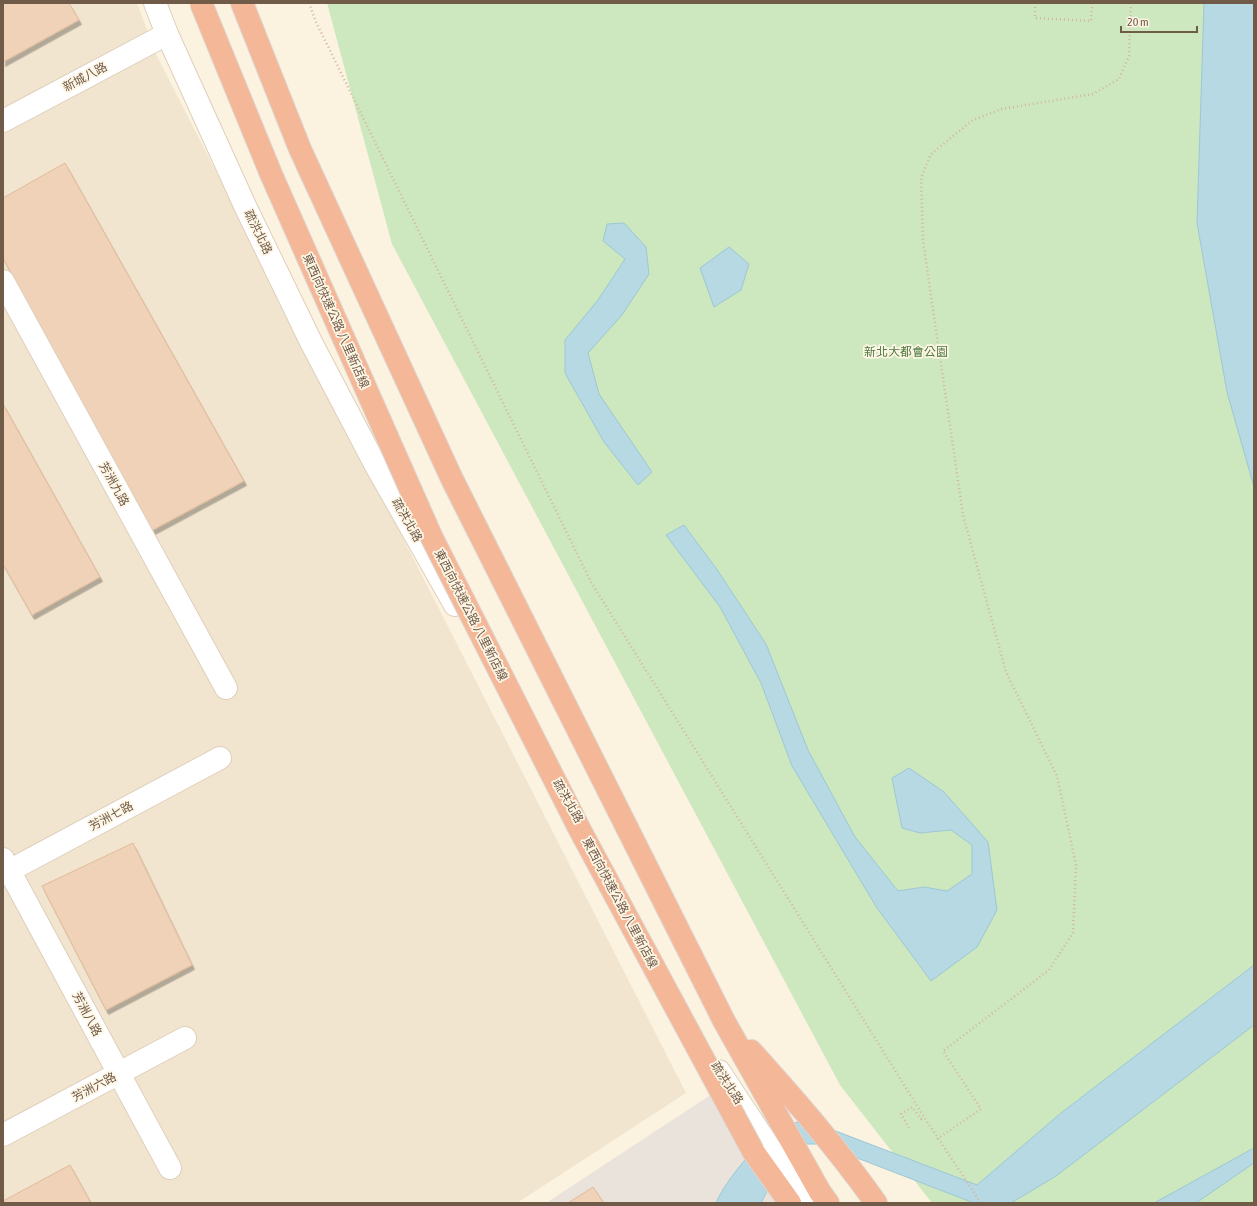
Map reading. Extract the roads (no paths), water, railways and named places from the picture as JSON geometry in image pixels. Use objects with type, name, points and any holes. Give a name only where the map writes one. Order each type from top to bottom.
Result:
[{"type":"highway","name":"東西向快速公路 八里新店線","points":[[201,3],[271,174],[432,538],[580,830],[753,1151],[790,1203]]},
{"type":"highway","points":[[242,3],[300,149],[452,480],[724,1021],[816,1185],[828,1203]]},
{"type":"highway","points":[[724,1021],[800,1105],[855,1173],[876,1203]]},
{"type":"highway","points":[[753,1151],[784,1203]]},
{"type":"street","name":"疏洪北路","points":[[155,3],[166,34],[256,229],[311,342],[375,464],[622,894],[710,1057],[806,1203]]},
{"type":"street","name":"新城八路","points":[[3,121],[166,34]]},
{"type":"street","name":"芳洲九路","points":[[3,281],[226,688]]},
{"type":"street","name":"芳洲七路","points":[[5,868],[220,758]]},
{"type":"street","name":"芳洲八路","points":[[5,868],[170,1168]]},
{"type":"street","name":"芳洲六路","points":[[3,1135],[185,1038]]},
{"type":"water","points":[[1204,3],[1254,3],[1254,487],[1227,392],[1197,223]]},
{"type":"water","points":[[624,223],[646,247],[649,274],[622,315],[588,353],[599,394],[652,472],[638,485],[604,442],[565,373],[565,340],[598,300],[625,259],[603,241],[607,224]]},
{"type":"water","points":[[729,247],[749,264],[741,290],[714,307],[700,268]]},
{"type":"water","points":[[684,525],[718,571],[766,644],[808,750],[855,837],[898,891],[924,887],[947,891],[972,874],[972,845],[951,830],[920,833],[902,828],[892,778],[909,768],[944,792],[988,842],[997,910],[977,947],[931,981],[877,908],[792,766],[761,683],[720,607],[666,535]]},
{"type":"water","points":[[1254,965],[1254,1025],[1056,1176],[1011,1203],[974,1203],[826,1146],[802,1144],[777,1172],[761,1203],[716,1203],[728,1181],[759,1145],[782,1127],[799,1122],[820,1125],[977,1185],[1061,1113]]},
{"type":"water","points":[[1254,1148],[1254,1163],[1196,1203],[1154,1203]]},
{"type":"park label","name":"新北大都會公園","points":[[906,352]]}]
